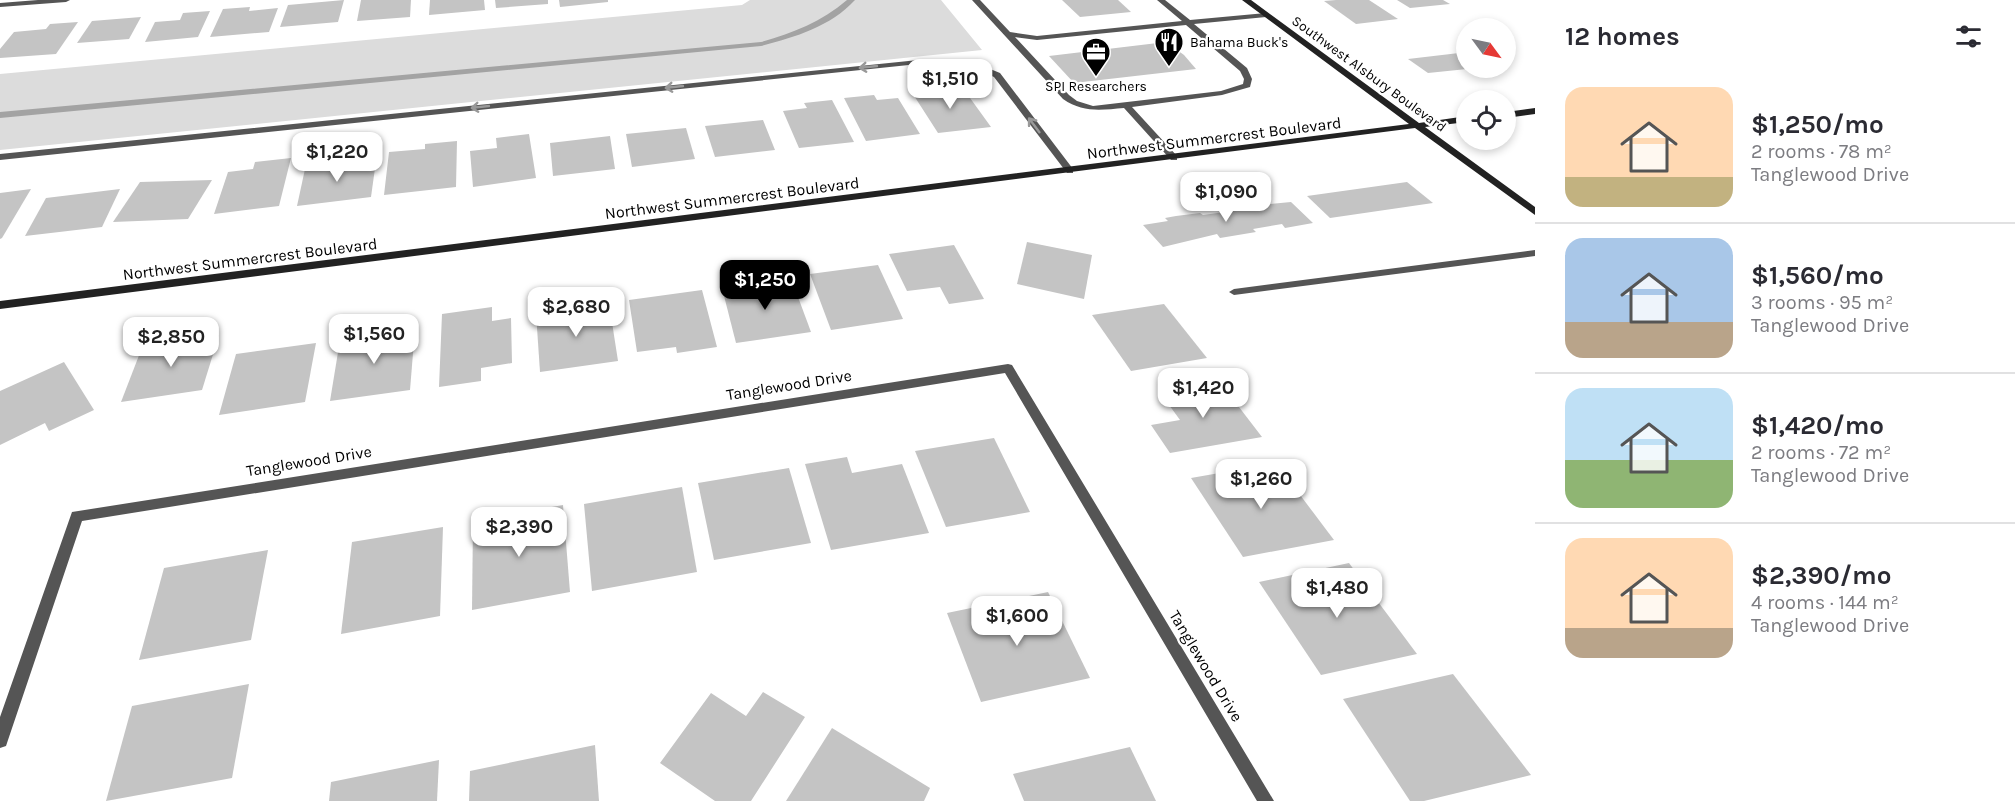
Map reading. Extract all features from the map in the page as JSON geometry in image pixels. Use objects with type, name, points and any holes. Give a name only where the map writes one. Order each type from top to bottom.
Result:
[{"type":"street","points":[[0,6],[66,0]]},
{"type":"street","points":[[976,0],[1074,103],[1092,110],[1222,93],[1247,85],[1244,70],[1161,0]]},
{"type":"street","name":"Southwest Alsbury Boulevard","points":[[1246,0],[1535,212]]},
{"type":"street","points":[[1008,34],[1037,38],[1266,15]]},
{"type":"street","points":[[0,157],[928,61],[968,63],[987,68],[997,75],[1071,171]]},
{"type":"street","points":[[1126,105],[1174,158]]},
{"type":"street","points":[[1516,114],[1535,111]]},
{"type":"street","name":"Northwest Summercrest Boulevard","points":[[0,305],[1456,121]]},
{"type":"street","points":[[1234,292],[1535,253]]},
{"type":"street","name":"Tanglewood Drive","points":[[0,740],[77,516],[1008,368],[1266,801]]},
{"type":"shaded area","points":[[750,0],[941,0],[982,50],[0,150],[0,74],[742,5]]},
{"type":"building","points":[[344,0],[338,22],[280,27],[288,5]]},
{"type":"building","points":[[361,0],[411,0],[410,17],[357,21]]},
{"type":"building","points":[[430,0],[484,0],[485,10],[429,15]]},
{"type":"building","points":[[495,0],[548,0],[548,4],[496,8]]},
{"type":"building","points":[[559,0],[608,0],[608,2],[560,7]]},
{"type":"building","points":[[1062,0],[1118,0],[1131,12],[1080,17]]},
{"type":"building","points":[[1369,0],[1398,19],[1356,24],[1324,1]]},
{"type":"building","points":[[1397,0],[1443,0],[1450,4],[1410,8]]},
{"type":"building","points":[[250,7],[249,11],[278,8],[269,32],[210,37],[223,9]]},
{"type":"building","points":[[210,11],[198,37],[145,42],[155,22],[180,20],[183,13]]},
{"type":"building","points":[[141,17],[129,39],[77,43],[92,21]]},
{"type":"building","points":[[78,22],[56,54],[0,58],[0,49],[14,32],[46,29],[50,24]]},
{"type":"building","points":[[1166,42],[1184,55],[1196,69],[1074,83],[1049,56]]},
{"type":"building","points":[[1456,53],[1456,70],[1428,73],[1408,59]]},
{"type":"building","points":[[943,87],[947,93],[965,91],[991,127],[938,133],[911,91]]},
{"type":"building","points":[[874,95],[877,100],[898,98],[920,134],[866,141],[844,98]]},
{"type":"building","points":[[832,100],[854,142],[799,148],[783,111],[807,108],[804,103]]},
{"type":"building","points":[[763,120],[775,150],[715,157],[705,126]]},
{"type":"building","points":[[686,128],[695,159],[632,167],[626,134]]},
{"type":"building","points":[[529,134],[536,178],[473,187],[470,151],[497,148],[496,138]]},
{"type":"building","points":[[610,136],[615,169],[553,176],[550,143]]},
{"type":"building","points":[[457,141],[456,187],[384,195],[389,152],[425,149],[425,144]]},
{"type":"building","points":[[291,158],[279,206],[214,214],[228,172],[253,169],[255,162]]},
{"type":"building","points":[[376,161],[371,197],[297,206],[305,169]]},
{"type":"building","points":[[212,180],[188,219],[113,222],[140,182]]},
{"type":"building","points":[[1407,182],[1433,203],[1330,218],[1307,196]]},
{"type":"building","points":[[31,189],[2,238],[0,239],[0,193]]},
{"type":"building","points":[[120,189],[102,227],[25,236],[46,198]]},
{"type":"building","points":[[1291,202],[1313,223],[1285,228],[1282,224],[1253,229],[1256,232],[1220,238],[1217,234],[1163,247],[1143,225],[1168,221],[1165,218],[1176,216],[1200,213],[1203,215],[1232,211],[1229,208]]},
{"type":"building","points":[[1027,242],[1092,255],[1084,299],[1017,284]]},
{"type":"building","points":[[954,245],[984,299],[949,304],[940,287],[907,291],[889,254]]},
{"type":"building","points":[[878,265],[903,319],[831,330],[810,274]]},
{"type":"building","points":[[791,278],[811,332],[736,343],[722,288]]},
{"type":"building","points":[[702,290],[717,347],[677,353],[676,347],[637,352],[629,300]]},
{"type":"building","points":[[609,303],[618,361],[540,372],[536,313]]},
{"type":"building","points":[[1164,304],[1207,358],[1131,371],[1092,315]]},
{"type":"building","points":[[492,307],[492,321],[511,318],[512,363],[481,368],[481,381],[439,387],[442,314]]},
{"type":"building","points":[[415,329],[410,390],[330,401],[340,340]]},
{"type":"building","points":[[219,335],[202,390],[121,402],[143,345]]},
{"type":"building","points":[[316,343],[305,402],[219,415],[236,354]]},
{"type":"building","points":[[64,362],[94,410],[49,431],[45,423],[0,445],[0,391]]},
{"type":"building","points":[[1219,381],[1262,437],[1170,453],[1151,425],[1180,420],[1159,391]]},
{"type":"building","points":[[994,438],[1030,512],[946,527],[915,451]]},
{"type":"building","points":[[847,457],[852,473],[902,464],[929,533],[831,550],[805,464]]},
{"type":"building","points":[[1276,463],[1334,540],[1243,557],[1191,478]]},
{"type":"building","points":[[789,468],[811,543],[714,560],[698,483]]},
{"type":"building","points":[[682,487],[697,572],[592,591],[584,504]]},
{"type":"building","points":[[563,505],[570,592],[472,610],[473,521]]},
{"type":"building","points":[[443,527],[440,616],[341,634],[352,542]]},
{"type":"building","points":[[268,550],[251,640],[139,660],[164,568]]},
{"type":"building","points":[[1349,563],[1417,654],[1321,675],[1259,582]]},
{"type":"building","points":[[1048,592],[1090,678],[981,702],[947,613]]},
{"type":"building","points":[[1453,674],[1531,775],[1424,801],[1410,801],[1343,699]]},
{"type":"building","points":[[249,684],[232,778],[106,801],[132,706]]},
{"type":"building","points":[[763,692],[805,717],[751,801],[715,801],[660,763],[711,693],[746,716]]},
{"type":"building","points":[[832,728],[930,788],[924,801],[786,801]]},
{"type":"building","points":[[595,745],[599,801],[469,801],[470,771]]},
{"type":"building","points":[[1130,747],[1156,801],[1024,801],[1013,774]]},
{"type":"building","points":[[439,760],[437,801],[329,801],[331,782]]},
{"type":"waterway","points":[[0,115],[761,44],[787,37],[820,23],[851,0]]},
{"type":"place","name":"Bahama Buck's","points":[[1169,68]]},
{"type":"place","name":"SPI Researchers","points":[[1096,78]]}]
